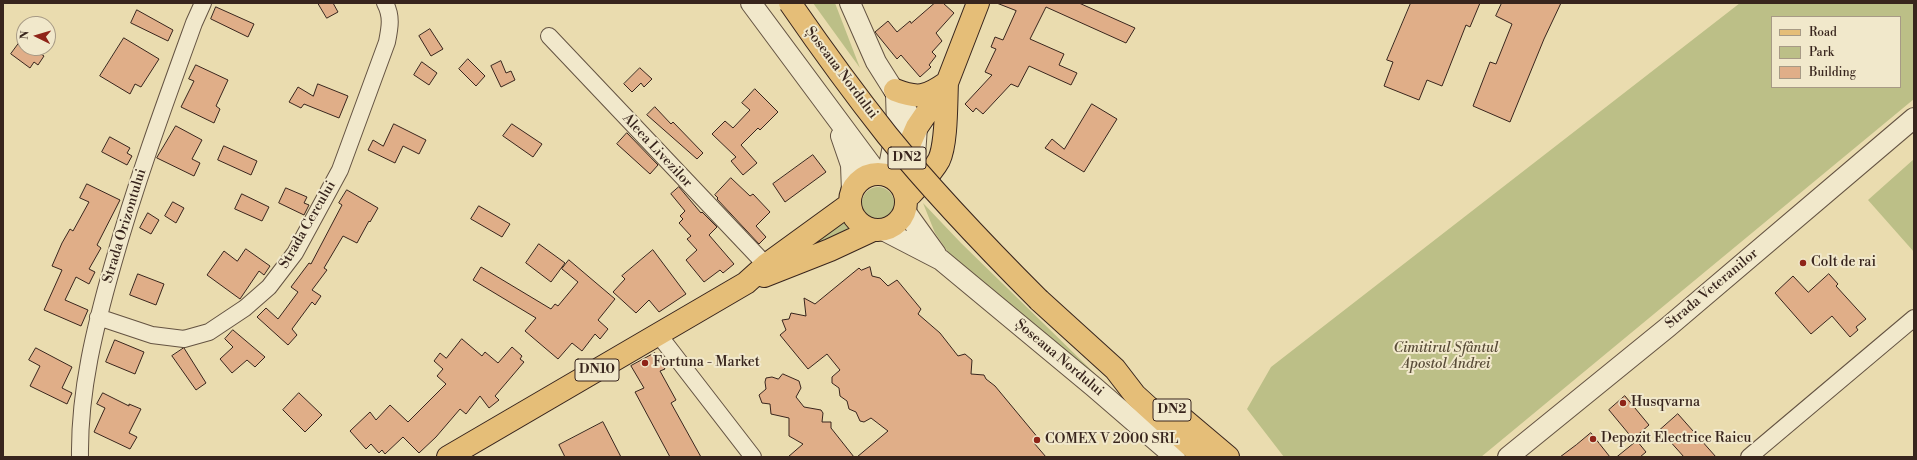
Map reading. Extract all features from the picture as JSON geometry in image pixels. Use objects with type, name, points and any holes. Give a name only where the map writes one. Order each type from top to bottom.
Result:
[{"type":"main road","name":"Șoseaua Nordului","points":[[790,3],[888,136],[954,212],[1039,300],[1115,369],[1135,395],[1203,457]]},
{"type":"main road","points":[[895,188],[871,175],[860,181],[851,198],[855,218],[860,224],[878,230],[893,227],[900,220],[895,188],[917,127],[947,83],[978,3]]},
{"type":"main road","points":[[895,90],[908,96],[920,96],[931,94],[947,83]]},
{"type":"main road","points":[[895,188],[931,172],[939,159],[943,147],[947,83]]},
{"type":"main road","name":"DN10","points":[[448,457],[746,282],[851,198]]},
{"type":"main road","name":"DN10","points":[[746,282],[878,230]]},
{"type":"main road","name":"Șoseaua Nordului","points":[[1115,369],[1143,384],[1228,457]]},
{"type":"street","name":"Strada Orizontului","points":[[80,457],[82,407],[89,356],[98,317],[133,194],[194,23],[203,3]]},
{"type":"street","name":"Strada Cercului","points":[[98,317],[152,335],[184,339],[209,332],[245,308],[270,287],[294,253],[340,170],[387,42],[391,24],[388,9],[385,3]]},
{"type":"street","points":[[751,3],[833,116],[851,165],[851,198]]},
{"type":"street","points":[[850,3],[876,62],[917,127]]},
{"type":"street","name":"Aleea Livezilor","points":[[549,36],[766,266]]},
{"type":"street","name":"Șoseaua Nordului","points":[[895,90],[897,126],[895,188]]},
{"type":"street","name":"Șoseaua Nordului","points":[[833,116],[895,188],[941,260]]},
{"type":"street","name":"Strada Veteranilor","points":[[1508,457],[1668,327],[1914,118]]},
{"type":"street","name":"Șoseaua Nordului","points":[[878,230],[941,260],[1175,457]]},
{"type":"street","points":[[1749,457],[1914,318]]},
{"type":"street","points":[[658,334],[753,457]]},
{"type":"green space","points":[[813,3],[835,3],[860,68]]},
{"type":"green space","name":"Cimitirul Sfântul Apostol Andrei","points":[[1740,3],[1914,3],[1914,99],[1481,457],[1284,457],[1247,409],[1271,367]]},
{"type":"green space","points":[[1914,159],[1914,252],[1868,200]]},
{"type":"green space","points":[[875,187],[881,187],[891,194],[894,203],[893,209],[887,216],[881,219],[875,219],[865,212],[862,206],[862,200],[869,190]]},
{"type":"green space","points":[[923,203],[961,243],[1126,404],[948,252],[935,233]]},
{"type":"green space","points":[[846,221],[849,230],[778,265]]},
{"type":"building","points":[[318,3],[333,3],[338,12],[327,18]]},
{"type":"building","points":[[935,3],[943,3],[954,13],[936,33],[942,41],[932,52],[936,56],[929,65],[931,67],[920,77],[901,55],[897,59],[875,32],[888,21],[897,32],[910,21],[911,23]]},
{"type":"building","points":[[997,3],[1079,3],[1135,28],[1126,43],[1046,7],[1030,39],[1064,54],[1059,65],[1077,73],[1071,85],[1029,66],[1018,87],[1011,84],[983,114],[976,108],[973,112],[965,104],[992,75],[985,72],[996,49],[991,47],[995,37],[1003,40],[1016,11]]},
{"type":"building","points":[[1411,3],[1480,3],[1470,27],[1466,25],[1442,86],[1427,80],[1419,100],[1384,86],[1393,62],[1387,60]]},
{"type":"building","points":[[1502,3],[1561,3],[1544,39],[1510,122],[1473,106],[1490,62],[1496,64],[1512,24],[1496,16]]},
{"type":"building","points":[[216,7],[254,24],[248,37],[211,19]]},
{"type":"building","points":[[137,10],[173,30],[168,41],[131,23]]},
{"type":"building","points":[[430,29],[443,49],[431,56],[419,36]]},
{"type":"building","points":[[124,38],[159,59],[141,87],[135,84],[130,94],[100,76]]},
{"type":"building","points":[[16,47],[16,56],[44,56],[38,65],[34,62],[30,68],[11,54]]},
{"type":"building","points":[[468,59],[485,76],[476,86],[459,69]]},
{"type":"building","points":[[501,61],[506,73],[511,71],[515,80],[501,87],[491,66]]},
{"type":"building","points":[[422,62],[437,73],[429,85],[414,75]]},
{"type":"building","points":[[196,65],[228,80],[216,106],[220,109],[214,123],[181,107],[194,81],[189,79]]},
{"type":"building","points":[[640,68],[652,79],[644,87],[641,83],[632,92],[624,84]]},
{"type":"building","points":[[318,84],[348,96],[339,118],[304,104],[301,108],[289,102],[298,87],[313,96]]},
{"type":"building","points":[[755,89],[778,112],[760,130],[758,128],[741,145],[757,163],[743,175],[731,161],[736,157],[712,134],[725,121],[733,128],[750,110],[742,103]]},
{"type":"building","points":[[1092,104],[1117,119],[1084,172],[1045,148],[1052,139],[1064,149]]},
{"type":"building","points":[[655,107],[671,124],[673,122],[703,153],[697,159],[647,115]]},
{"type":"building","points":[[394,124],[426,140],[419,154],[403,146],[395,163],[368,150],[373,140],[383,146]]},
{"type":"building","points":[[512,124],[542,144],[533,157],[503,136]]},
{"type":"building","points":[[176,126],[202,140],[192,159],[200,163],[194,176],[157,158]]},
{"type":"building","points":[[627,133],[658,165],[650,174],[617,144]]},
{"type":"building","points":[[110,137],[130,148],[127,153],[132,156],[127,165],[102,152]]},
{"type":"building","points":[[224,146],[257,161],[251,175],[218,160]]},
{"type":"building","points":[[813,155],[826,172],[785,202],[773,184]]},
{"type":"building","points":[[731,178],[750,196],[753,194],[770,212],[756,226],[766,237],[759,244],[715,195]]},
{"type":"building","points":[[87,184],[120,200],[97,245],[101,248],[89,269],[95,272],[89,284],[76,277],[65,300],[88,310],[81,326],[44,310],[62,270],[52,266],[70,229],[73,231],[89,202],[80,198]]},
{"type":"building","points":[[679,187],[701,213],[702,212],[717,227],[709,235],[734,264],[723,273],[720,270],[704,282],[686,260],[697,250],[687,239],[691,236],[679,223],[683,219],[680,216],[685,211],[671,194]]},
{"type":"building","points":[[286,188],[307,197],[304,203],[309,205],[304,215],[279,203]]},
{"type":"building","points":[[347,190],[378,208],[357,243],[343,236],[324,268],[327,270],[312,290],[321,296],[315,305],[312,302],[292,329],[297,335],[288,345],[257,317],[266,308],[278,319],[298,292],[291,287],[309,263],[311,264],[342,205],[339,203]]},
{"type":"building","points":[[242,194],[269,207],[262,221],[235,209]]},
{"type":"building","points":[[173,202],[184,208],[176,223],[165,216]]},
{"type":"building","points":[[479,206],[510,224],[502,237],[471,219]]},
{"type":"building","points":[[148,213],[159,220],[151,234],[140,228]]},
{"type":"building","points":[[539,244],[565,263],[551,282],[526,263]]},
{"type":"building","points":[[246,249],[270,266],[264,275],[259,271],[240,299],[207,275],[224,251],[237,261]]},
{"type":"building","points":[[653,250],[686,294],[659,312],[649,300],[636,313],[613,292],[625,279],[622,276]]},
{"type":"building","points":[[569,260],[615,299],[598,320],[608,329],[600,339],[595,334],[582,351],[572,343],[558,359],[525,331],[536,318],[473,280],[481,267],[551,309],[555,304],[558,306],[578,282],[562,269]]},
{"type":"building","points":[[870,267],[872,276],[880,278],[888,286],[897,280],[921,309],[918,314],[940,333],[958,356],[965,354],[972,360],[971,374],[984,375],[986,379],[995,386],[1039,439],[1034,443],[1046,457],[857,457],[888,431],[871,418],[864,422],[860,421],[856,412],[849,409],[847,401],[840,396],[839,388],[832,383],[832,377],[840,370],[827,354],[808,369],[780,335],[786,330],[782,320],[789,319],[791,313],[806,316],[804,298],[815,304],[859,268],[861,270]]},
{"type":"building","points":[[138,274],[164,284],[156,305],[130,295]]},
{"type":"building","points":[[1829,274],[1838,284],[1836,286],[1866,319],[1856,327],[1858,330],[1850,337],[1832,316],[1811,334],[1775,293],[1793,276],[1808,292]]},
{"type":"building","points":[[233,330],[265,357],[255,367],[247,360],[232,373],[220,359],[233,347],[225,339]]},
{"type":"building","points":[[462,339],[482,356],[485,352],[498,363],[512,347],[522,356],[520,359],[524,362],[495,396],[499,400],[489,408],[480,396],[466,414],[460,409],[436,437],[419,453],[403,437],[385,454],[382,450],[379,453],[371,444],[366,449],[350,431],[370,412],[376,420],[390,405],[408,422],[446,384],[437,376],[443,369],[434,361],[440,353],[446,358]]},
{"type":"building","points":[[115,340],[144,352],[135,374],[106,362]]},
{"type":"building","points":[[36,348],[72,367],[62,388],[72,393],[67,404],[30,386],[40,366],[29,360]]},
{"type":"building","points":[[184,348],[206,383],[196,390],[172,356]]},
{"type":"building","points":[[655,353],[665,369],[660,371],[676,400],[671,403],[701,457],[670,457],[635,392],[644,388],[631,366]]},
{"type":"building","points":[[783,374],[799,381],[801,388],[796,397],[804,407],[821,410],[823,413],[822,422],[831,422],[831,428],[854,457],[788,457],[803,444],[789,436],[789,418],[771,414],[770,404],[762,403],[759,395],[766,389],[766,378],[772,377],[778,379]]},
{"type":"building","points":[[103,393],[129,406],[129,404],[141,409],[129,433],[137,437],[130,449],[94,432],[105,408],[97,404]]},
{"type":"building","points":[[299,393],[322,415],[305,432],[283,410]]},
{"type":"building","points":[[1625,396],[1649,425],[1633,439],[1609,410]]},
{"type":"building","points":[[1678,414],[1716,457],[1684,457],[1660,430]]},
{"type":"building","points":[[603,422],[621,457],[565,457],[559,445]]},
{"type":"building","points":[[1591,433],[1610,457],[1560,457],[1576,445]]},
{"type":"building","points":[[1637,441],[1646,452],[1640,457],[1617,457]]},
{"type":"place","name":"Colt de rai","points":[[1803,263]]},
{"type":"place","name":"Fortuna - Market","points":[[645,363]]},
{"type":"place","name":"Husqvarna","points":[[1623,403]]},
{"type":"place","name":"Depozit Electrice Raicu","points":[[1593,439]]},
{"type":"place","name":"COMEX V 2000 SRL","points":[[1037,440]]}]
